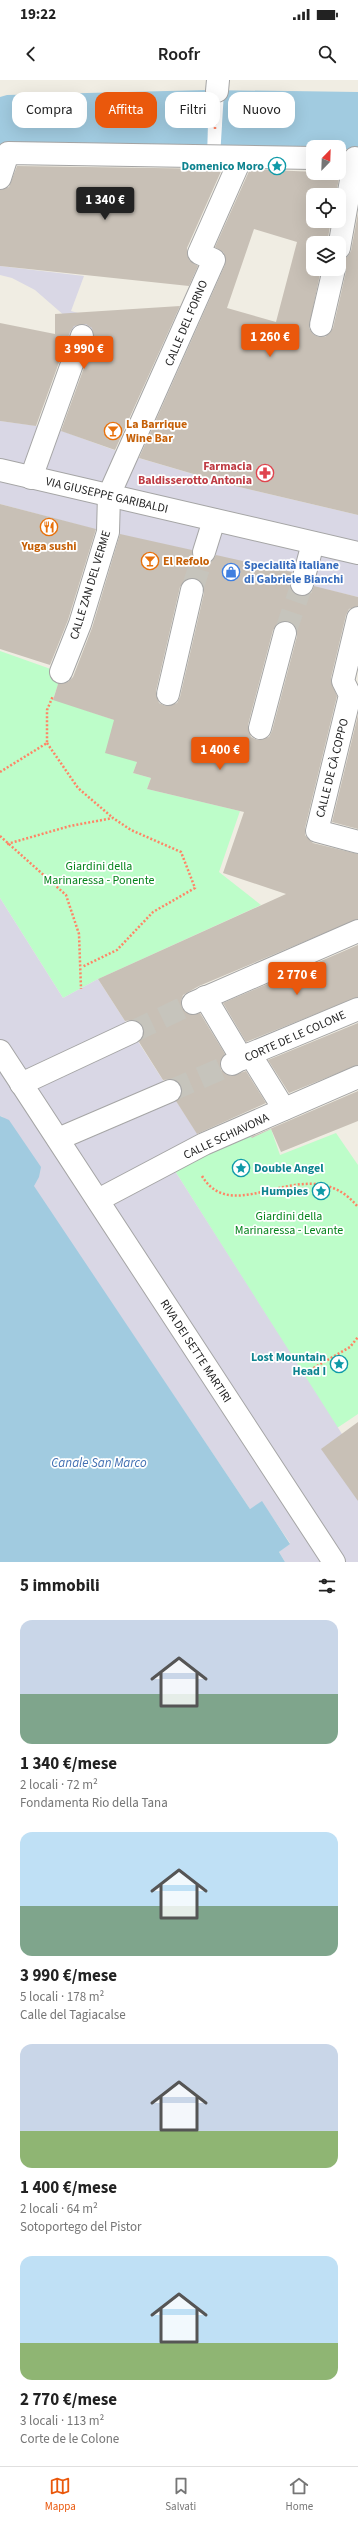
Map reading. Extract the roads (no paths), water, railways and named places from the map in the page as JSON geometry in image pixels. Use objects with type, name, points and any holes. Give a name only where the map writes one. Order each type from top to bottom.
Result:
[{"type":"street","points":[[0,178],[8,153],[306,158]]},
{"type":"street","name":"CALLE DEL FORNO","points":[[109,495],[214,260],[199,253],[241,158]]},
{"type":"street","points":[[341,236],[352,160]]},
{"type":"street","points":[[321,325],[332,276]]},
{"type":"street","points":[[31,478],[82,336]]},
{"type":"street","name":"VIA GIUSEPPE GARIBALDI","points":[[0,470],[358,553]]},
{"type":"street","name":"CALLE ZAN DEL VERME","points":[[61,672],[80,624],[108,532],[109,495]]},
{"type":"street","points":[[204,552],[214,520]]},
{"type":"street","points":[[302,584],[313,543]]},
{"type":"street","points":[[168,694],[185,597]]},
{"type":"street","name":"CALLE DE CÀ COPPO","points":[[358,618],[343,681],[354,696],[317,831],[358,842]]},
{"type":"street","points":[[260,728],[285,633]]},
{"type":"street","points":[[284,1109],[242,1059],[199,1000],[358,931]]},
{"type":"street","name":"CORTE DE LE COLONE","points":[[242,1059],[358,1009]]},
{"type":"street","points":[[22,1084],[132,1032]]},
{"type":"street","name":"RIVA DEI SETTE MARTIRI","points":[[0,1051],[334,1562]]},
{"type":"street","name":"CALLE SCHIAVONA","points":[[98,1200],[187,1154],[284,1109],[358,1077]]},
{"type":"street","points":[[58,1140],[170,1091]]},
{"type":"water","points":[[207,90],[358,92],[358,149],[346,149],[346,140],[306,140],[306,147],[0,149],[0,97],[12,95],[12,128],[87,128],[87,93],[95,93],[95,128],[157,128],[157,92],[127,92]]},
{"type":"water","name":"Canale San Marco","points":[[0,1116],[9,1120],[41,1167],[39,1177],[34,1186],[250,1509],[262,1501],[290,1544],[279,1552],[285,1562],[0,1562]]},
{"type":"tunnel","points":[[192,590],[204,552]]},
{"type":"tunnel","points":[[285,633],[302,584]]},
{"type":"tunnel","points":[[132,1032],[193,1003]]},
{"type":"tunnel","points":[[170,1091],[232,1064]]},
{"type":"place","name":"Domenico Moro","points":[[277,166]]},
{"type":"place","name":"La Barrique Wine Bar","points":[[113,431]]},
{"type":"place","name":"Farmacia Baldisserotto Antonia","points":[[265,473]]},
{"type":"place","name":"Yuga sushi","points":[[49,527]]},
{"type":"place","name":"El Refolo","points":[[150,561]]},
{"type":"place","name":"Specialità italiane di Gabriele Bianchi","points":[[231,572]]},
{"type":"place","name":"Double Angel","points":[[241,1168]]},
{"type":"place","name":"Humpies","points":[[321,1191]]},
{"type":"place","name":"Lost Mountain Head I","points":[[339,1364]]},
{"type":"park label","name":"Giardini della Marinaressa - Ponente","points":[[99,873]]},
{"type":"park label","name":"Giardini della Marinaressa - Levante","points":[[289,1223]]}]
